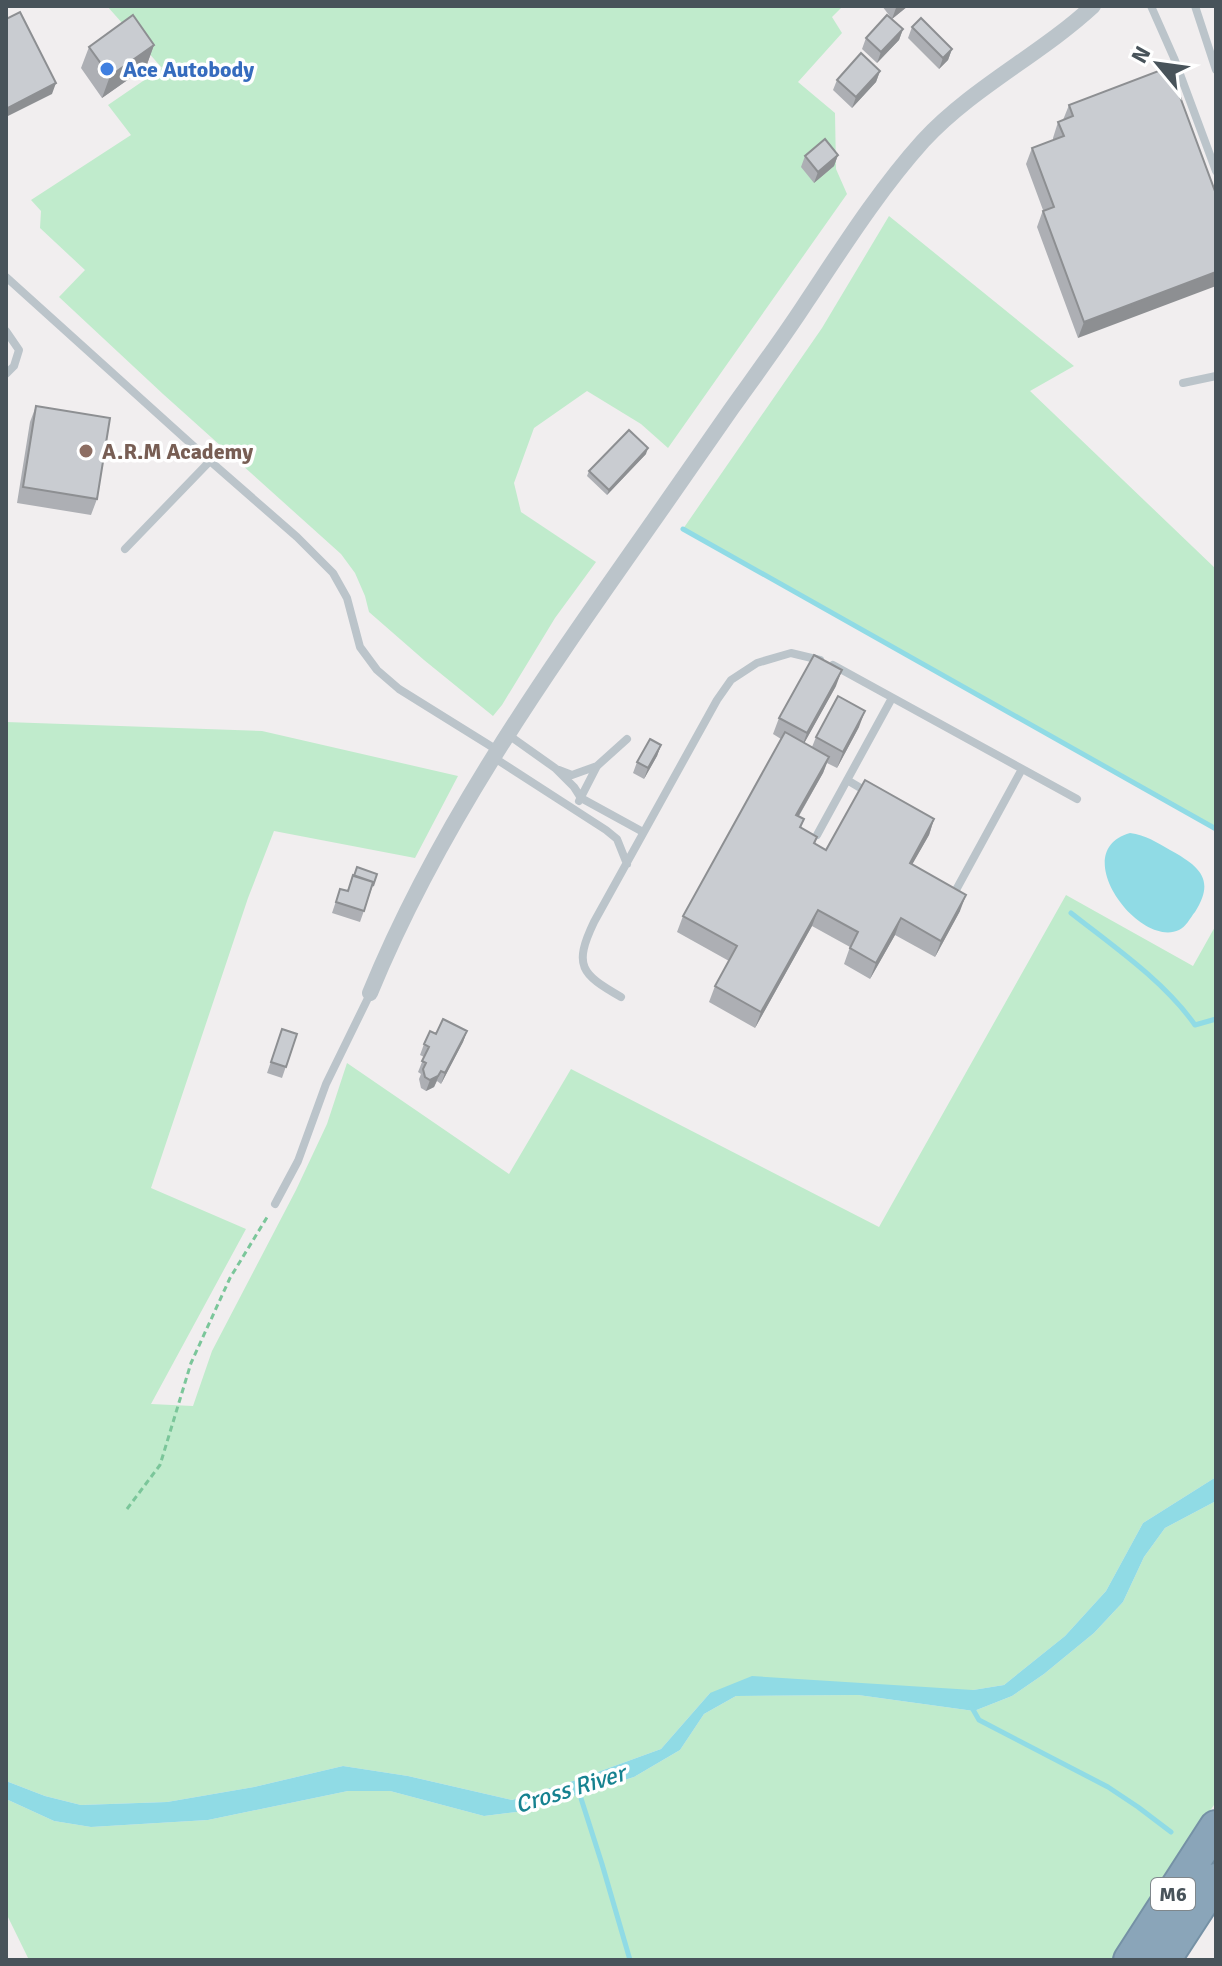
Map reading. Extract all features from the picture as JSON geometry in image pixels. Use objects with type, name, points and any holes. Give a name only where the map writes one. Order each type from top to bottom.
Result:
[{"type":"highway","name":"M6","points":[[1130,1960],[1216,1827]]},
{"type":"highway","name":"M6","points":[[1164,1960],[1216,1880]]},
{"type":"street","points":[[370,993],[393,938],[456,819],[507,734],[858,224],[893,178],[945,120],[1093,6]]},
{"type":"lane","points":[[1151,6],[1216,171]]},
{"type":"lane","points":[[1195,6],[1216,70]]},
{"type":"lane","points":[[6,277],[297,537],[333,573],[344,592],[360,647],[377,670],[399,689],[617,839],[627,864]]},
{"type":"lane","points":[[6,331],[19,350],[14,366],[6,374]]},
{"type":"lane","points":[[1183,383],[1216,376]]},
{"type":"lane","points":[[125,549],[210,461]]},
{"type":"lane","points":[[621,997],[596,983],[587,974],[583,944],[717,700],[731,680],[757,663],[791,653],[832,664],[1077,799]]},
{"type":"lane","points":[[817,835],[892,698]]},
{"type":"lane","points":[[507,734],[555,768],[581,798],[643,832]]},
{"type":"lane","points":[[575,809],[597,766],[627,739]]},
{"type":"lane","points":[[555,768],[572,775],[597,766]]},
{"type":"lane","points":[[956,890],[1022,769]]},
{"type":"lane","points":[[847,780],[876,797]]},
{"type":"lane","points":[[275,1204],[298,1161],[326,1084],[370,993]]},
{"type":"path","points":[[127,1509],[160,1465],[191,1363],[230,1278],[275,1204]]},
{"type":"green space","points":[[107,6],[843,6],[832,17],[842,33],[798,82],[835,113],[836,169],[847,194],[668,448],[641,424],[587,391],[534,428],[514,483],[521,512],[596,562],[555,618],[493,716],[369,612],[355,573],[341,554],[59,297],[85,270],[40,228],[41,211],[31,200],[131,135],[108,105],[162,68]]},
{"type":"green space","points":[[889,216],[1074,366],[1030,391],[1216,569],[1216,829],[683,529],[822,328]]},
{"type":"green space","points":[[6,722],[262,731],[458,776],[415,858],[274,831],[248,898],[151,1188],[246,1229],[151,1404],[193,1406],[212,1351],[327,1124],[347,1063],[509,1174],[571,1069],[879,1227],[1066,895],[1193,966],[1216,925],[1216,1477],[1143,1523],[1106,1591],[1065,1636],[1004,1685],[973,1690],[710,1693],[661,1749],[512,1800],[408,1776],[343,1766],[254,1787],[167,1802],[81,1805],[45,1796],[6,1781]]},
{"type":"green space","points":[[1216,1501],[1216,1802],[1162,1882],[1115,1960],[29,1960],[6,1913],[6,1799],[54,1821],[91,1827],[208,1820],[348,1791],[390,1791],[484,1816],[525,1811],[634,1777],[680,1750],[704,1714],[736,1696],[858,1695],[974,1711],[1012,1696],[1094,1633],[1123,1602],[1144,1557],[1165,1528]]},
{"type":"water","points":[[1130,833],[1151,839],[1180,856],[1201,875],[1204,891],[1201,901],[1179,930],[1163,932],[1145,925],[1129,912],[1116,895],[1107,877],[1105,858],[1112,843]]},
{"type":"water","name":"Cross River","points":[[1216,1477],[1216,1501],[1165,1528],[1144,1557],[1123,1602],[1094,1633],[1012,1696],[974,1711],[858,1695],[736,1696],[704,1714],[680,1750],[634,1777],[525,1811],[484,1816],[390,1791],[348,1791],[208,1820],[91,1827],[54,1821],[6,1799],[6,1781],[45,1796],[81,1805],[167,1802],[254,1787],[343,1766],[408,1776],[512,1800],[661,1749],[710,1693],[752,1676],[973,1690],[1004,1685],[1065,1636],[1106,1591],[1143,1523]]},
{"type":"building","points":[[20,12],[56,83],[6,109],[6,19]]},
{"type":"building","points":[[133,15],[154,45],[110,76],[89,47]]},
{"type":"building","points":[[887,15],[903,29],[881,52],[866,38]]},
{"type":"building","points":[[921,18],[952,49],[943,58],[912,27]]},
{"type":"building","points":[[861,53],[880,71],[856,97],[837,80]]},
{"type":"building","points":[[1169,67],[1216,194],[1216,272],[1084,322],[1043,211],[1054,207],[1032,148],[1064,136],[1058,122],[1073,116],[1069,105]]},
{"type":"building","points":[[825,139],[838,155],[818,172],[805,156]]},
{"type":"building","points":[[36,406],[110,418],[97,499],[23,487]]},
{"type":"building","points":[[629,430],[648,448],[609,490],[589,471]]},
{"type":"building","points":[[814,655],[842,670],[807,733],[779,718]]},
{"type":"building","points":[[838,696],[865,711],[843,752],[816,737]]},
{"type":"building","points":[[785,732],[829,757],[796,815],[804,819],[800,827],[817,837],[814,843],[826,850],[865,780],[934,819],[910,863],[966,895],[941,941],[901,918],[876,963],[850,948],[858,932],[818,910],[761,1012],[715,986],[737,946],[683,916]]},
{"type":"building","points":[[650,739],[661,745],[648,768],[637,762]]},
{"type":"building","points":[[357,867],[377,874],[373,886],[373,882],[354,876]]},
{"type":"building","points":[[353,875],[373,882],[364,911],[336,902],[340,889],[348,891]]},
{"type":"building","points":[[443,1019],[467,1031],[445,1073],[441,1071],[430,1080],[425,1077],[423,1069],[426,1063],[422,1061],[429,1047],[424,1044],[430,1031],[436,1034]]},
{"type":"building","points":[[282,1029],[297,1034],[286,1067],[271,1062]]},
{"type":"waterway","points":[[683,529],[1216,829]]},
{"type":"waterway","points":[[1071,913],[1153,979],[1195,1025],[1216,1019]]},
{"type":"waterway","points":[[971,1706],[979,1720],[1108,1787],[1171,1832]]},
{"type":"waterway","name":"Cross River","points":[[578,1789],[630,1960]]},
{"type":"place","name":"Ace Autobody","points":[[107,69]]},
{"type":"place","name":"A.R.M Academy","points":[[86,451]]}]
